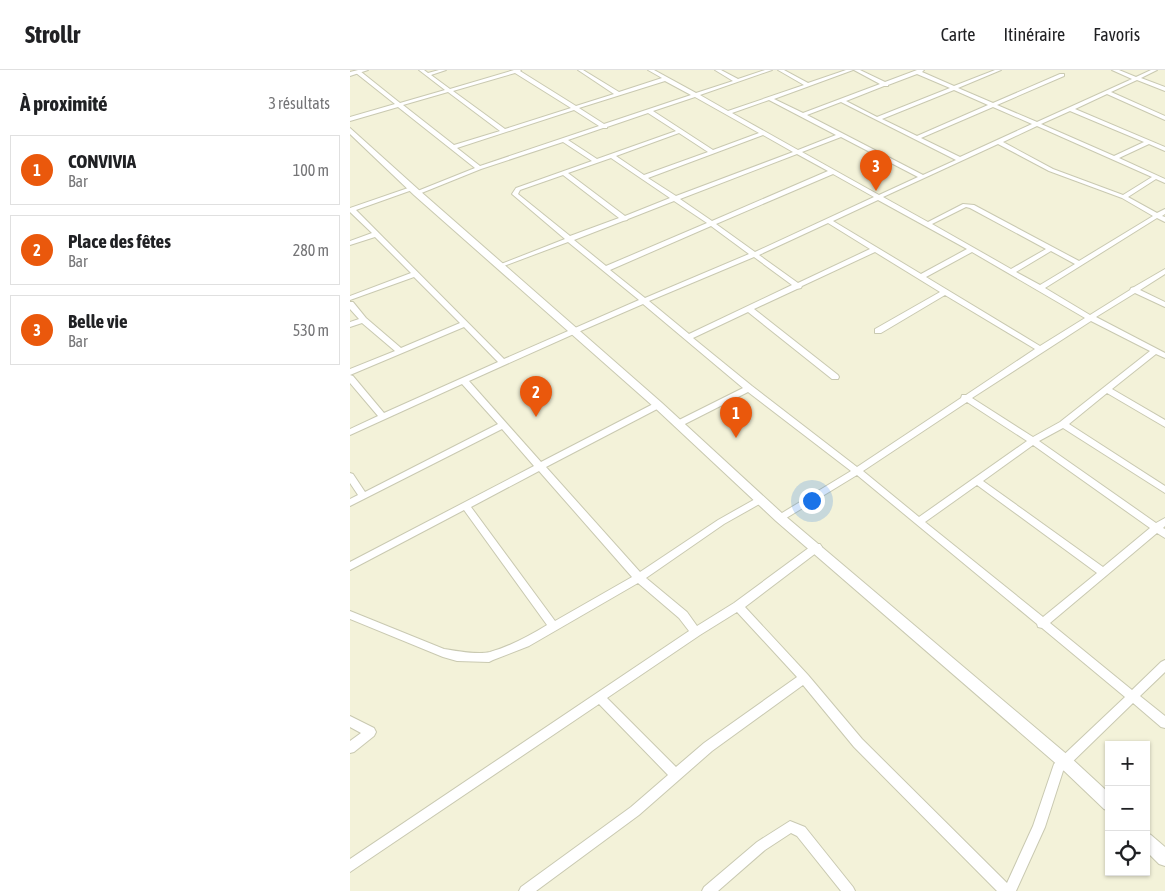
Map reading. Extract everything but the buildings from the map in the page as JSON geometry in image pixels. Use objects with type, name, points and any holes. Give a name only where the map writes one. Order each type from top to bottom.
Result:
[{"type":"street","points":[[421,70],[504,131]]},
{"type":"street","points":[[427,75],[444,70]]},
{"type":"street","points":[[350,118],[401,105],[518,70],[605,126]]},
{"type":"street","points":[[580,70],[618,94]]},
{"type":"street","points":[[650,70],[762,134],[928,224],[1091,318],[1165,356]]},
{"type":"street","points":[[717,70],[738,81]]},
{"type":"street","points":[[502,362],[351,210],[415,191],[479,168],[696,97],[770,70]]},
{"type":"street","points":[[780,70],[808,85]]},
{"type":"street","points":[[728,113],[851,70]]},
{"type":"street","points":[[856,70],[886,85]]},
{"type":"street","points":[[876,119],[999,70]]},
{"type":"street","points":[[1114,70],[1165,89]]},
{"type":"street","points":[[350,432],[502,362],[755,254],[1155,70]]},
{"type":"street","points":[[350,74],[362,71],[479,168]]},
{"type":"street","points":[[803,115],[921,71],[954,88],[1165,181]]},
{"type":"street","points":[[917,138],[1062,75]]},
{"type":"street","points":[[455,147],[665,80]]},
{"type":"street","points":[[1107,92],[1165,118]]},
{"type":"street","points":[[771,98],[921,176]]},
{"type":"street","points":[[842,101],[959,159]]},
{"type":"street","points":[[1070,109],[1165,149]]},
{"type":"street","points":[[650,112],[711,152]]},
{"type":"street","points":[[350,130],[415,191],[658,405],[780,518],[817,547],[1065,762],[1105,800]]},
{"type":"street","points":[[680,131],[518,189],[515,194],[749,388],[857,471],[1165,723]]},
{"type":"street","points":[[645,177],[762,134]]},
{"type":"street","points":[[499,266],[841,135]]},
{"type":"street","points":[[564,140],[596,161]]},
{"type":"street","points":[[998,142],[1050,170],[1124,197],[1165,220]]},
{"type":"street","points":[[1115,158],[1150,142]]},
{"type":"street","points":[[612,156],[712,223],[799,287]]},
{"type":"street","points":[[606,268],[832,172]]},
{"type":"street","points":[[564,173],[625,218]]},
{"type":"street","points":[[1124,197],[1156,177]]},
{"type":"street","points":[[928,224],[968,205],[1078,263]]},
{"type":"street","points":[[1039,289],[1078,263],[1165,211]]},
{"type":"street","points":[[827,220],[873,250],[1040,349]]},
{"type":"street","points":[[350,243],[376,234]]},
{"type":"street","points":[[1011,272],[1052,248]]},
{"type":"street","points":[[921,277],[972,249]]},
{"type":"street","points":[[689,337],[799,287],[873,250]]},
{"type":"street","points":[[780,518],[857,471],[965,397],[1091,318],[1133,289],[1165,271]]},
{"type":"street","points":[[350,298],[415,274]]},
{"type":"street","points":[[1133,289],[1165,305]]},
{"type":"street","points":[[878,331],[945,292]]},
{"type":"street","points":[[350,304],[363,320],[400,351]]},
{"type":"street","points":[[749,309],[835,377]]},
{"type":"street","points":[[350,325],[363,320]]},
{"type":"street","points":[[350,372],[465,324]]},
{"type":"street","points":[[918,522],[1033,441],[1063,424],[1155,351]]},
{"type":"street","points":[[350,378],[382,416]]},
{"type":"street","points":[[463,380],[639,578],[683,615],[696,632]]},
{"type":"street","points":[[678,424],[749,388]]},
{"type":"street","points":[[1106,389],[1165,424]]},
{"type":"street","points":[[965,397],[1033,441],[1165,534]]},
{"type":"street","points":[[350,566],[658,405]]},
{"type":"street","points":[[1063,424],[1165,490]]},
{"type":"street","points":[[350,503],[503,425]]},
{"type":"street","points":[[350,476],[363,496]]},
{"type":"street","points":[[976,480],[1103,572]]},
{"type":"street","points":[[350,615],[406,639],[457,656],[489,657],[525,643],[639,578],[721,522],[760,500]]},
{"type":"street","points":[[466,506],[554,627]]},
{"type":"street","points":[[1042,624],[1165,521]]},
{"type":"street","points":[[350,866],[598,697],[738,606],[817,547]]},
{"type":"street","points":[[738,606],[804,678],[858,743],[1006,891]]},
{"type":"street","points":[[1010,891],[1039,827],[1058,768],[1165,665]]},
{"type":"street","points":[[525,891],[634,811],[708,747],[804,678]]},
{"type":"street","points":[[598,697],[676,775]]},
{"type":"street","points":[[350,721],[370,732],[350,748]]},
{"type":"street","points":[[708,891],[762,846],[790,827],[800,831],[849,891]]},
{"type":"street","points":[[1150,844],[1165,858]]},
{"type":"place","name":"Belle vie","points":[[876,191]]},
{"type":"place","name":"Place des fêtes","points":[[536,417]]},
{"type":"place","name":"CONVIVIA","points":[[736,438]]}]
